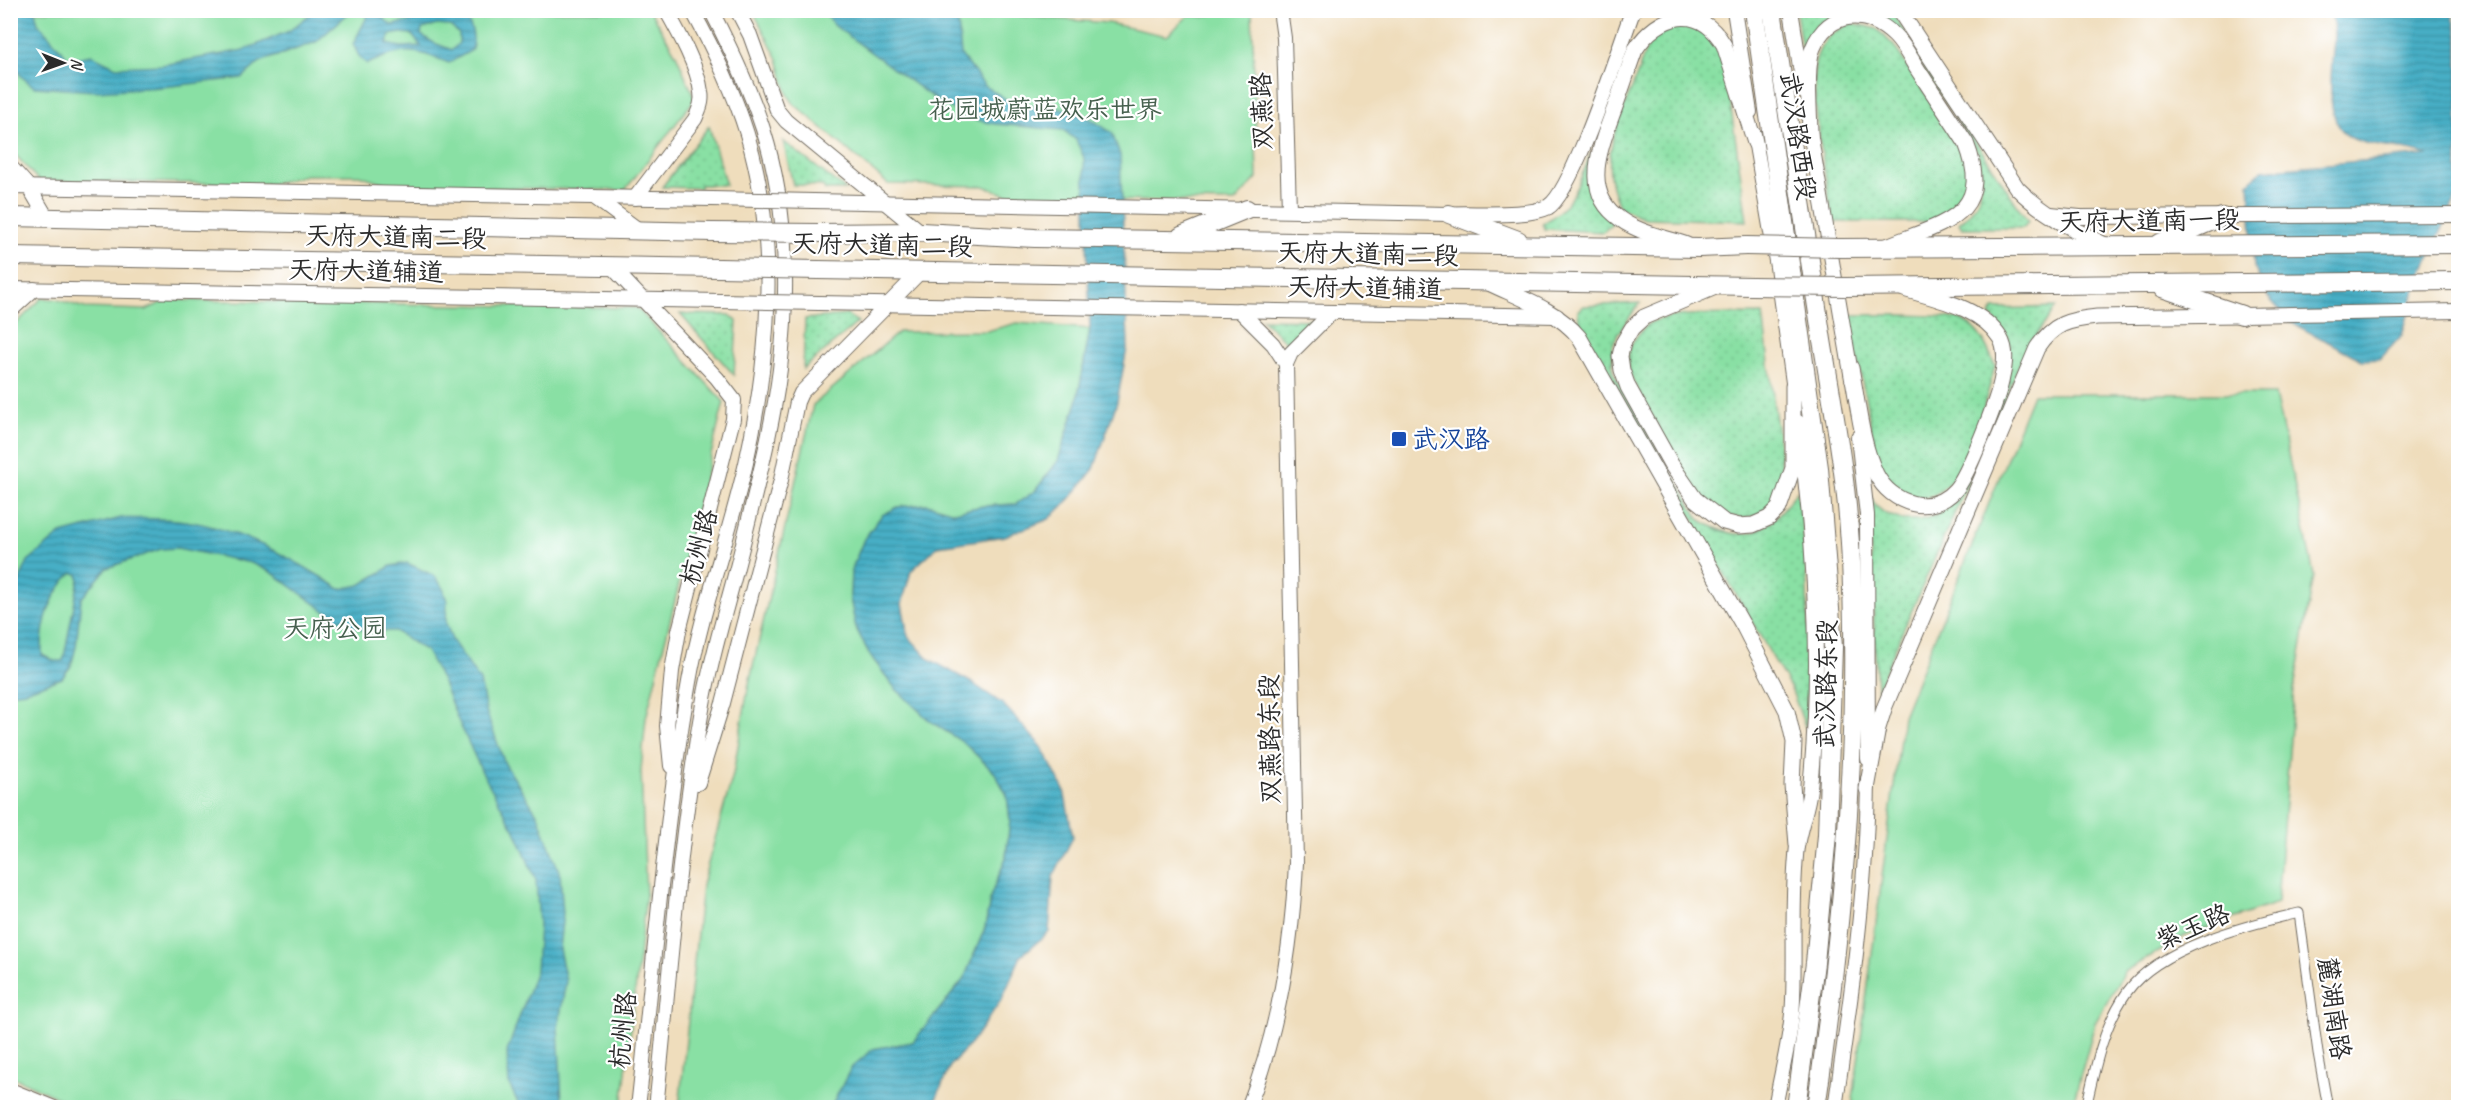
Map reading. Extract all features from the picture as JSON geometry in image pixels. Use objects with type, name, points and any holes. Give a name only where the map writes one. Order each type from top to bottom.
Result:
[{"type":"highway","name":"武汉路西段","points":[[1754,10],[1791,270]]},
{"type":"highway","name":"武汉路西段","points":[[1772,10],[1810,263]]},
{"type":"highway","points":[[1173,238],[1247,209]]},
{"type":"highway","points":[[1449,214],[1531,245]]},
{"type":"highway","name":"天府大道南二段","points":[[10,217],[641,232],[921,232],[1035,238],[1840,248]]},
{"type":"highway","points":[[2150,247],[2222,217]]},
{"type":"highway","name":"天府大道南一段","points":[[1840,248],[2458,244]]},
{"type":"highway","name":"天府大道南二段","points":[[13,258],[611,266],[1718,286],[1896,286]]},
{"type":"highway","name":"武汉路东段","points":[[1810,263],[1842,474],[1850,540],[1853,617],[1848,838],[1830,1013],[1816,1107]]},
{"type":"highway","name":"武汉路东段","points":[[1791,270],[1819,468],[1833,647],[1827,835],[1815,963],[1796,1107]]},
{"type":"highway","points":[[1896,286],[2457,281]]},
{"type":"highway","points":[[2148,284],[2242,315]]},
{"type":"main road","points":[[635,198],[695,119],[701,105],[702,93],[698,79],[666,10]]},
{"type":"main road","name":"杭州路","points":[[638,1107],[673,792],[690,678],[745,465],[756,412],[763,366],[768,292],[762,203],[746,133],[714,52],[692,10]]},
{"type":"main road","name":"杭州路","points":[[656,1107],[687,813],[702,708],[714,647],[745,537],[780,370],[784,256],[773,171],[763,130],[730,46],[711,10]]},
{"type":"main road","points":[[737,10],[750,35],[777,110],[786,121],[921,232]]},
{"type":"main road","name":"双燕路","points":[[1280,10],[1284,38],[1289,210]]},
{"type":"main road","points":[[10,187],[1174,207],[1449,214],[1534,212],[1550,206],[1564,190],[1576,165],[1633,10]]},
{"type":"main road","points":[[1734,10],[1777,267],[1810,504],[1814,582],[1814,703],[1809,790],[1797,845]]},
{"type":"main road","points":[[1791,10],[1810,135],[1866,446],[1876,476],[1890,492],[1903,502],[1914,505],[1941,501],[1954,491],[1965,476],[2002,380],[2005,348],[1999,336],[1987,323],[1963,308],[1896,286]]},
{"type":"main road","points":[[1899,10],[2018,188],[2062,224],[2110,247]]},
{"type":"main road","points":[[1810,135],[1812,48],[1826,29],[1843,18],[1863,16],[1878,22],[1896,37],[1966,143],[1976,179],[1970,202],[1960,213],[1880,249]]},
{"type":"main road","points":[[1699,248],[1647,232],[1622,220],[1606,205],[1598,184],[1599,151],[1635,50],[1644,37],[1665,22],[1678,18],[1704,21],[1716,30],[1724,45],[1755,143]]},
{"type":"main road","points":[[10,166],[29,187],[47,218]]},
{"type":"main road","points":[[594,197],[641,232]]},
{"type":"main road","points":[[2046,213],[2080,217],[2458,215]]},
{"type":"main road","points":[[611,266],[734,400],[733,418],[679,631],[672,671],[667,726],[673,792]]},
{"type":"main road","points":[[687,813],[723,703],[781,480],[797,402],[801,393],[921,272]]},
{"type":"main road","points":[[1486,282],[1557,316],[1569,325],[1591,357],[1744,627],[1787,711],[1794,742],[1792,785],[1797,845],[1793,1002],[1775,1107]]},
{"type":"main road","points":[[1718,286],[1644,317],[1632,328],[1623,343],[1620,356],[1628,387],[1671,464],[1695,499],[1724,522],[1739,526],[1753,525],[1769,518],[1779,508],[1793,468],[1793,386]]},
{"type":"main road","name":"天府大道辅道","points":[[10,289],[1557,316]]},
{"type":"main road","points":[[10,311],[33,289]]},
{"type":"main road","points":[[1239,310],[1273,344],[1286,364]]},
{"type":"main road","points":[[1868,789],[1878,728],[1885,706],[2037,348],[2047,334],[2059,325],[2075,319],[2097,317],[2458,311]]},
{"type":"main road","points":[[1286,364],[1291,353],[1332,312]]},
{"type":"main road","name":"双燕路东段","points":[[1248,1107],[1259,1081],[1274,1028],[1285,976],[1294,908],[1296,863],[1286,364]]},
{"type":"main road","points":[[1835,1107],[1854,968],[1868,789],[1867,515],[1851,368]]},
{"type":"main road","points":[[10,1090],[54,1107]]},
{"type":"street","name":"紫玉路","points":[[2086,1107],[2103,1037],[2128,990],[2144,973],[2163,959],[2191,947],[2260,922],[2299,913]]},
{"type":"street","name":"麓湖南路","points":[[2299,913],[2318,1053],[2328,1107]]},
{"type":"green space","points":[[11,11],[650,11],[676,54],[695,99],[625,190],[394,186],[359,175],[306,175],[271,184],[39,181],[11,150]]},
{"type":"green space","name":"花园城蔚蓝欢乐世界","points":[[753,11],[1018,11],[1020,16],[1108,23],[1167,36],[1189,15],[1205,17],[1218,11],[1252,11],[1257,178],[1235,202],[1018,199],[984,186],[888,184],[794,104],[788,95],[778,59]]},
{"type":"green space","points":[[1796,11],[1843,11],[1817,25],[1802,52]]},
{"type":"green space","points":[[1873,11],[1891,11],[2028,222],[2023,228],[1962,228],[1959,223],[1974,208],[1980,192],[1981,175],[1978,154],[1900,31]]},
{"type":"green space","points":[[1852,23],[1877,29],[1894,46],[1965,153],[1970,179],[1964,198],[1956,206],[1928,222],[1833,222],[1816,112],[1815,70],[1817,56],[1827,39]]},
{"type":"green space","points":[[1688,24],[1707,32],[1715,41],[1726,73],[1747,221],[1645,218],[1620,208],[1613,191],[1610,175],[1612,144],[1646,50],[1659,35]]},
{"type":"green space","points":[[709,126],[726,185],[700,185],[700,188],[662,187]]},
{"type":"green space","points":[[783,141],[846,190],[825,190],[823,186],[793,185]]},
{"type":"green space","points":[[1591,153],[1591,191],[1598,206],[1612,221],[1611,225],[1603,232],[1545,229],[1542,224],[1561,210],[1573,194]]},
{"type":"green space","name":"天府公园","points":[[42,298],[55,299],[85,308],[146,310],[167,300],[637,308],[724,402],[646,718],[641,770],[646,895],[622,1107],[79,1108],[11,1076],[11,329]]},
{"type":"green space","points":[[1640,303],[1618,333],[1612,347],[1613,372],[1699,519],[1730,533],[1755,532],[1776,517],[1797,491],[1807,580],[1806,729],[1792,691],[1579,322],[1578,311],[1584,306]]},
{"type":"green space","points":[[2056,307],[2026,350],[1877,690],[1868,493],[1876,506],[1886,514],[1902,520],[1920,520],[1935,516],[1955,501],[2006,386],[2010,366],[2009,338],[1990,315],[1994,309]]},
{"type":"green space","points":[[680,314],[730,315],[737,321],[734,375]]},
{"type":"green space","points":[[1763,314],[1780,448],[1780,474],[1774,496],[1767,506],[1759,514],[1738,518],[1715,509],[1698,492],[1640,395],[1629,370],[1628,355],[1632,343],[1643,328],[1661,319],[1689,315]]},
{"type":"green space","points":[[847,315],[858,322],[803,369],[805,319]]},
{"type":"green space","points":[[1849,315],[1954,318],[1975,329],[1987,347],[1995,366],[1979,422],[1962,463],[1951,480],[1939,492],[1924,498],[1905,496],[1898,492],[1880,472]]},
{"type":"green space","points":[[1262,319],[1317,320],[1294,342],[1286,342]]},
{"type":"green space","points":[[1017,323],[1090,329],[1077,402],[1058,461],[1035,491],[1016,504],[983,506],[954,512],[927,504],[898,507],[882,515],[864,539],[851,571],[850,598],[856,628],[870,655],[895,688],[930,721],[964,743],[995,773],[1007,795],[1010,820],[1006,858],[991,895],[985,928],[964,979],[913,1042],[873,1049],[831,1107],[679,1108],[702,885],[733,775],[748,688],[813,405],[899,332],[987,331]]},
{"type":"green space","points":[[2033,394],[2275,394],[2314,575],[2294,689],[2277,903],[2185,936],[2125,971],[2095,1023],[2072,1107],[1852,1107],[1903,716]]},
{"type":"water","points":[[368,10],[382,11],[380,15],[391,25],[431,18],[439,11],[462,11],[472,29],[472,50],[449,63],[408,52],[390,55],[367,64],[360,58],[353,44],[368,15]],"holes":[[[437,25],[450,26],[459,34],[459,43],[452,50],[421,35],[422,29]],[[411,34],[421,46],[401,47],[387,44],[390,35]]]},
{"type":"water","points":[[10,11],[35,11],[38,23],[69,59],[92,55],[116,67],[162,65],[244,50],[289,31],[314,11],[351,11],[316,42],[260,62],[242,78],[162,87],[95,91],[34,87],[21,76],[11,57]]},
{"type":"water","points":[[823,11],[957,11],[961,55],[985,86],[1007,100],[1023,106],[1064,109],[1091,119],[1112,133],[1120,155],[1128,343],[1117,402],[1094,469],[1070,499],[1049,519],[1005,536],[938,546],[911,571],[902,604],[908,636],[929,659],[972,683],[1004,705],[1041,746],[1064,790],[1073,837],[1053,877],[1049,932],[1021,956],[1002,999],[971,1043],[950,1066],[934,1104],[935,1107],[831,1107],[851,1068],[873,1049],[913,1042],[964,979],[985,928],[991,895],[1006,858],[1010,820],[1007,795],[995,773],[964,743],[930,721],[895,688],[870,655],[856,628],[850,598],[851,571],[864,539],[882,515],[898,507],[927,504],[954,512],[983,506],[1016,504],[1035,491],[1058,461],[1077,402],[1090,329],[1084,158],[1076,140],[1063,130],[995,124],[973,119],[954,110],[932,97],[835,26]]},
{"type":"water","points":[[2331,11],[2451,11],[2458,33],[2458,194],[2417,285],[2402,335],[2380,359],[2362,360],[2290,322],[2268,297],[2254,267],[2249,183],[2262,170],[2428,155],[2374,145],[2356,140],[2344,133],[2332,108],[2331,77],[2334,34]]},
{"type":"water","points":[[121,518],[177,520],[206,525],[246,538],[285,556],[340,589],[360,585],[391,566],[407,563],[435,576],[443,588],[447,601],[446,623],[452,640],[480,681],[486,711],[505,764],[538,815],[560,874],[563,913],[559,949],[566,981],[558,1027],[564,1107],[520,1107],[509,1084],[507,1052],[536,970],[539,925],[536,880],[515,831],[482,772],[443,683],[426,651],[395,631],[366,631],[335,618],[271,572],[251,563],[177,548],[161,549],[107,568],[81,599],[76,647],[71,666],[62,678],[25,691],[11,693],[11,600],[28,561],[61,534]],"holes":[[[72,573],[78,574],[79,579],[63,661],[54,661],[42,655],[45,621],[57,591]]]},
{"type":"place","name":"武汉路","points":[[1399,439]]}]
